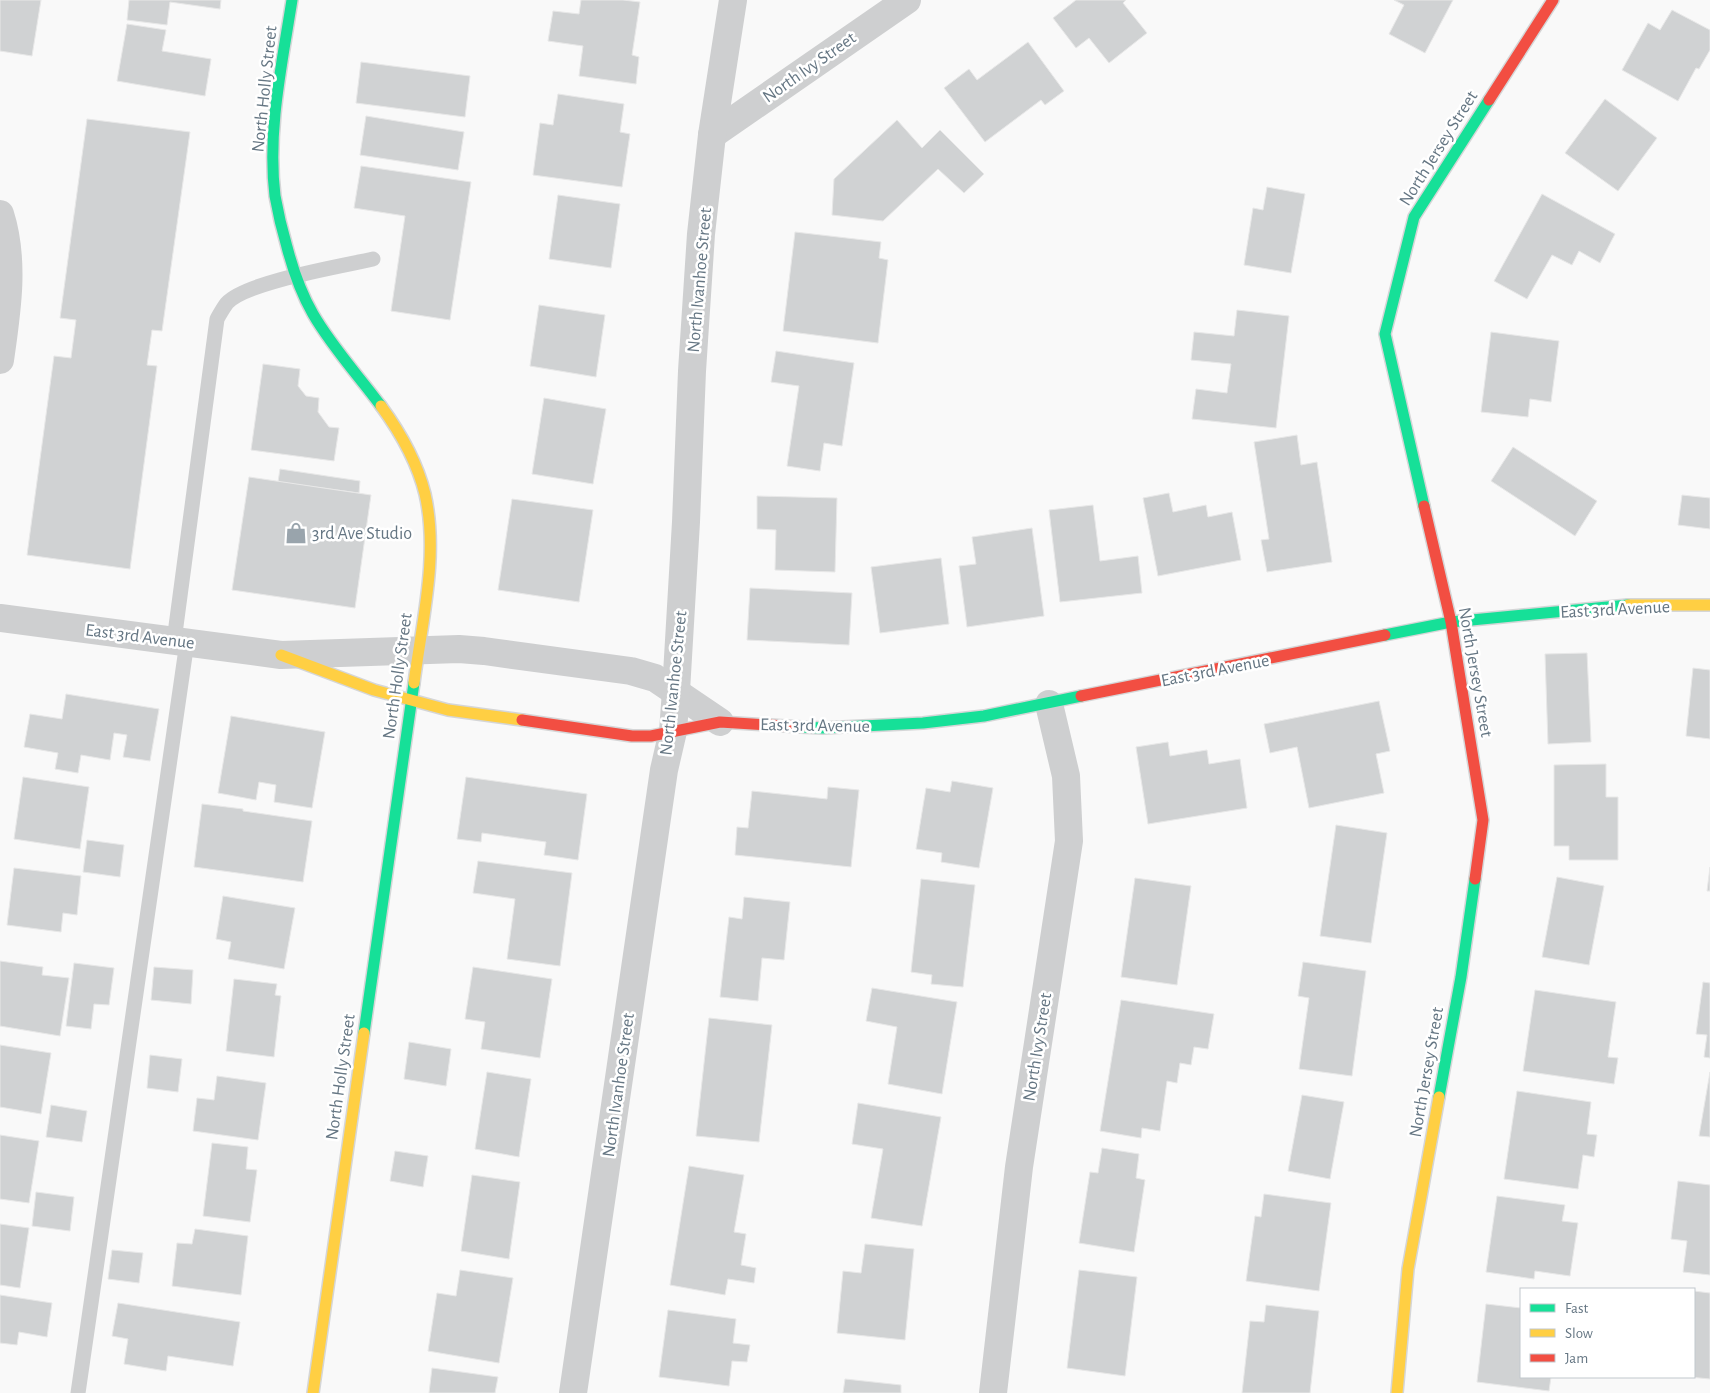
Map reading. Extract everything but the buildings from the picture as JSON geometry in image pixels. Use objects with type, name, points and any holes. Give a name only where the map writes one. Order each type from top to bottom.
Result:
[{"type":"street","name":"North Holly Street","points":[[292,0],[276,111],[274,169],[280,221],[296,276],[305,299],[323,330],[389,416],[403,438],[419,473],[426,504],[430,540],[427,584],[418,650],[313,1393]]},
{"type":"street","name":"North Ivanhoe Street","points":[[573,1393],[663,780],[672,731],[686,522],[696,299],[712,135],[733,0]]},
{"type":"street","name":"North Ivy Street","points":[[712,135],[907,0]]},
{"type":"street","name":"North Jersey Street","points":[[1397,1393],[1408,1269],[1461,977],[1483,820],[1450,622],[1386,334],[1414,216],[1552,0]]},
{"type":"street","points":[[0,214],[8,246],[8,267],[5,320],[0,360]]},
{"type":"street","name":"East 3rd Avenue","points":[[281,655],[374,690],[463,713],[632,736],[651,736],[720,722],[822,728],[871,727],[984,716],[1450,622],[1622,605],[1710,605]]},
{"type":"street","name":"East 3rd Avenue","points":[[0,618],[281,655],[459,649],[631,671],[655,678],[720,722]]},
{"type":"street","name":"North Ivy Street","points":[[992,1393],[1019,1167],[1069,841],[1066,776],[1048,704]]},
{"type":"lane","points":[[78,1393],[181,642],[217,319],[228,303],[245,291],[296,276],[373,259]]},
{"type":"traffic: fast","points":[[292,0],[274,122],[273,172],[279,215],[295,273],[309,306],[328,338],[381,406]]},
{"type":"traffic: fast","points":[[1424,506],[1385,334],[1414,217],[1489,100]]},
{"type":"traffic: fast","points":[[1385,635],[1451,622],[1628,605]]},
{"type":"traffic: fast","points":[[364,1033],[414,683]]},
{"type":"traffic: fast","points":[[801,727],[823,728],[923,723],[984,716],[1081,696]]},
{"type":"traffic: fast","points":[[1439,1097],[1461,977],[1475,879]]},
{"type":"traffic: slow","points":[[381,406],[395,426],[413,459],[422,482],[429,517],[430,564],[428,588],[414,683]]},
{"type":"traffic: slow","points":[[1628,605],[1710,605]]},
{"type":"traffic: slow","points":[[281,655],[374,690],[448,710],[522,720]]},
{"type":"traffic: slow","points":[[313,1393],[364,1033]]},
{"type":"traffic: slow","points":[[1397,1393],[1408,1269],[1439,1097]]},
{"type":"traffic: jam","points":[[1489,100],[1553,0]]},
{"type":"traffic: jam","points":[[1424,506],[1451,622],[1483,820],[1475,879]]},
{"type":"traffic: jam","points":[[1081,696],[1385,635]]},
{"type":"traffic: jam","points":[[522,720],[632,736],[651,736],[720,722],[801,727]]},
{"type":"place","name":"3rd Ave Studio","points":[[296,533]]}]
